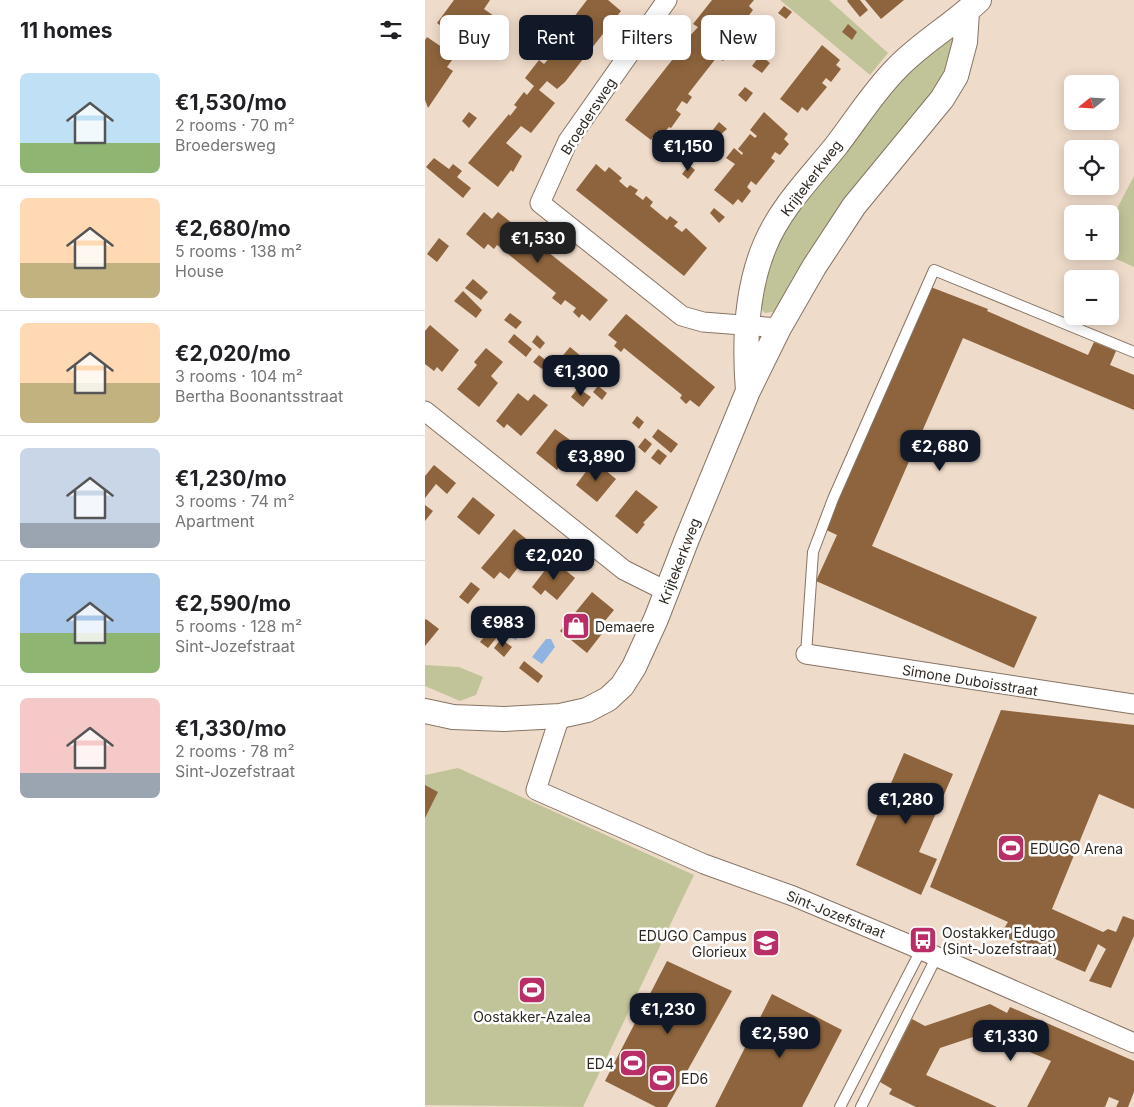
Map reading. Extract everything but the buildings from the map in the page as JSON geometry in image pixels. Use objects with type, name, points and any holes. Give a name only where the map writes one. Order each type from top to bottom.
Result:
[{"type":"street","name":"Broedersweg","points":[[666,0],[568,141],[540,203],[682,316],[703,322],[779,328]]},
{"type":"street","name":"Krijtekerkweg","points":[[748,391],[746,363],[747,324],[752,288],[765,244],[783,214],[896,68],[935,34],[973,6]]},
{"type":"street","name":"Krijtekerkweg","points":[[425,711],[437,715],[462,718],[504,719],[560,716],[587,710],[607,699],[622,686],[635,667],[644,647],[748,391],[779,328],[814,267],[855,206],[942,99],[956,76],[973,6]]},
{"type":"street","points":[[425,411],[624,570],[667,592]]},
{"type":"street","name":"Simone Duboisstraat","points":[[806,654],[1134,704]]},
{"type":"street","name":"Sint-Jozefstraat","points":[[560,716],[536,790],[704,864],[793,896],[929,953],[1134,1043]]},
{"type":"lane","points":[[806,654],[813,552],[833,499],[934,270],[1134,352]]},
{"type":"lane","points":[[840,1107],[929,953]]},
{"type":"lane","points":[[861,1107],[929,953]]},
{"type":"green space","points":[[780,0],[829,0],[888,53],[870,75]]},
{"type":"green space","points":[[953,36],[958,42],[941,86],[779,311],[765,313],[760,308],[762,279],[786,223],[901,77]]},
{"type":"green space","points":[[1134,176],[1134,267],[1119,260],[1119,205]]},
{"type":"green space","points":[[425,665],[459,667],[483,677],[476,695],[460,701],[425,686]]},
{"type":"green space","name":"Oostakker-Azalea","points":[[458,768],[694,875],[583,1107],[425,1105],[425,775]]},
{"type":"water","points":[[523,613],[531,621],[516,640],[510,637],[509,639],[506,634]]},
{"type":"water","points":[[546,639],[551,639],[555,647],[542,664],[532,657]]},
{"type":"place","name":"Demaere","points":[[576,626]]},
{"type":"place","name":"EDUGO Arena","points":[[1011,848]]},
{"type":"place","name":"Oostakker Edugo (Sint-Jozefstraat)","points":[[923,940]]},
{"type":"place","name":"EDUGO Campus Glorieux","points":[[766,943]]},
{"type":"place","name":"Oostakker-Azalea","points":[[532,990]]},
{"type":"place","name":"ED4","points":[[633,1063]]},
{"type":"place","name":"ED6","points":[[662,1078]]}]
